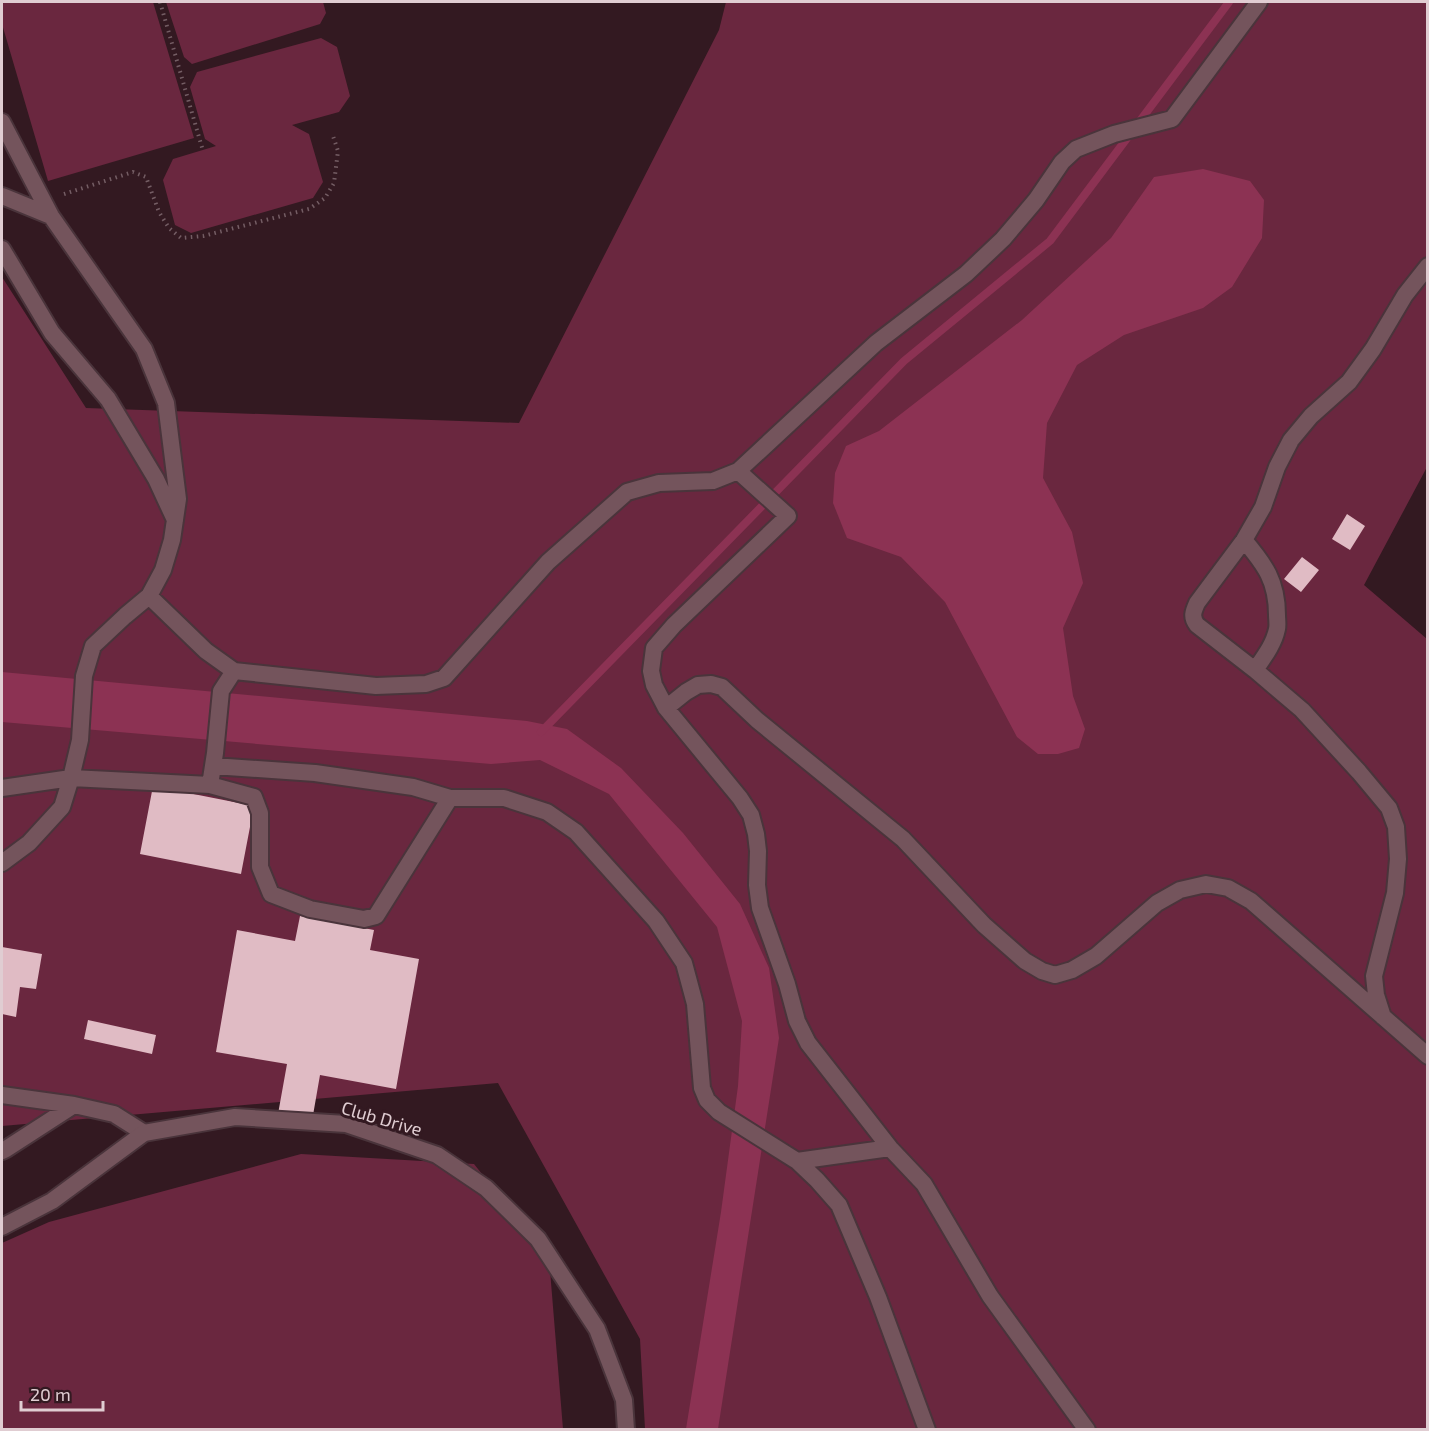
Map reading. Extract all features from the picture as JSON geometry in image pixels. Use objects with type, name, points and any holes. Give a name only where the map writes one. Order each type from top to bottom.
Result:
[{"type":"street","points":[[149,596],[206,651],[234,671],[376,686],[426,684],[444,678],[548,562],[627,492],[659,483],[713,480],[738,471],[876,343],[981,260],[1003,239],[1036,200],[1062,162],[1076,149],[1114,134],[1172,119],[1259,2]]},
{"type":"street","points":[[2,122],[47,208],[144,349],[166,403],[178,499],[172,540],[163,570],[149,596],[93,646],[84,676],[80,740],[62,807],[29,843],[2,863]]},
{"type":"street","points":[[2,196],[47,208]]},
{"type":"street","points":[[2,249],[52,333],[108,399],[156,479],[175,521]]},
{"type":"street","points":[[1384,1018],[1376,995],[1374,976],[1395,893],[1398,859],[1396,827],[1389,808],[1302,710],[1255,670],[1197,626],[1193,613],[1197,603],[1244,540],[1263,507],[1277,467],[1291,440],[1311,416],[1349,382],[1373,349],[1406,295],[1428,266]]},
{"type":"street","points":[[738,471],[788,516],[674,625],[654,648],[651,671],[654,685],[666,708],[740,798],[751,815],[758,851],[757,885],[760,908],[787,984],[797,1021],[808,1043],[891,1148],[924,1184],[990,1296],[1087,1430]]},
{"type":"street","points":[[1244,540],[1271,577],[1277,602],[1277,628],[1268,650],[1255,670]]},
{"type":"street","points":[[210,785],[221,691],[234,671]]},
{"type":"street","points":[[666,708],[698,685],[711,684],[722,687],[757,720],[903,839],[984,925],[1025,961],[1042,970],[1056,975],[1072,970],[1096,956],[1157,903],[1180,890],[1206,884],[1228,888],[1251,901],[1428,1056]]},
{"type":"street","points":[[214,760],[413,787],[450,798],[504,798],[547,812],[576,832],[656,921],[684,963],[695,1004],[702,1088],[707,1100],[719,1112],[797,1161],[839,1205],[878,1297],[927,1430]]},
{"type":"street","points":[[2,788],[71,778],[210,785],[254,797],[260,813],[260,867],[271,894],[310,909],[364,919],[376,916],[450,798]]},
{"type":"street","points":[[2,1095],[74,1104],[114,1114],[144,1133]]},
{"type":"street","points":[[2,1151],[74,1104]]},
{"type":"street","name":"Club Drive","points":[[2,1227],[52,1201],[144,1133],[235,1117],[346,1124],[437,1155],[486,1188],[538,1239],[597,1329],[624,1400],[626,1430]]},
{"type":"street","points":[[797,1161],[891,1148]]},
{"type":"path","points":[[160,2],[203,151]]},
{"type":"path","points":[[47,208],[133,172],[146,177],[159,212],[169,228],[181,238],[203,236],[309,209],[325,198],[334,183],[338,152],[333,136]]},
{"type":"shaded area","points":[[2,2],[153,2],[194,138],[48,181],[2,24]]},
{"type":"shaded area","points":[[166,2],[323,2],[326,13],[320,24],[192,64],[184,57]]},
{"type":"shaded area","points":[[726,2],[1427,2],[1427,467],[1364,585],[1427,639],[1427,1429],[645,1429],[640,1339],[498,1083],[2,1126],[2,277],[86,408],[519,423],[719,30]]},
{"type":"shaded area","points":[[321,38],[337,47],[350,96],[339,112],[292,125],[309,134],[323,182],[313,198],[191,233],[175,225],[163,180],[173,159],[216,146],[205,139],[190,87],[197,72]]},
{"type":"shaded area","points":[[1203,169],[1250,181],[1264,200],[1262,238],[1232,287],[1203,308],[1124,335],[1077,365],[1047,423],[1043,478],[1072,532],[1083,583],[1063,628],[1073,696],[1085,729],[1079,748],[1058,754],[1038,754],[1017,737],[945,602],[901,557],[847,538],[833,503],[835,473],[846,446],[879,431],[1022,320],[1111,238],[1154,177]]},
{"type":"shaded area","points":[[2,672],[527,721],[567,729],[621,768],[683,833],[740,904],[769,968],[779,1038],[718,1429],[686,1429],[721,1212],[738,1086],[742,1021],[717,927],[609,794],[540,760],[491,764],[2,722]]},
{"type":"shaded area","points":[[301,1154],[474,1164],[549,1258],[563,1429],[2,1429],[2,1243],[49,1222]]},
{"type":"building","points":[[1347,514],[1365,526],[1350,550],[1332,539]]},
{"type":"building","points":[[1302,557],[1319,570],[1301,592],[1284,579]]},
{"type":"building","points":[[153,786],[254,806],[241,874],[140,854]]},
{"type":"building","points":[[300,916],[374,930],[370,950],[419,959],[396,1089],[320,1075],[312,1121],[278,1114],[287,1064],[216,1052],[237,930],[295,941]]},
{"type":"building","points":[[2,947],[42,954],[36,989],[20,987],[16,1017],[2,1014]]},
{"type":"building","points":[[88,1020],[156,1035],[152,1054],[84,1039]]},
{"type":"waterway","points":[[541,732],[904,361],[1050,241],[1229,2]]}]
